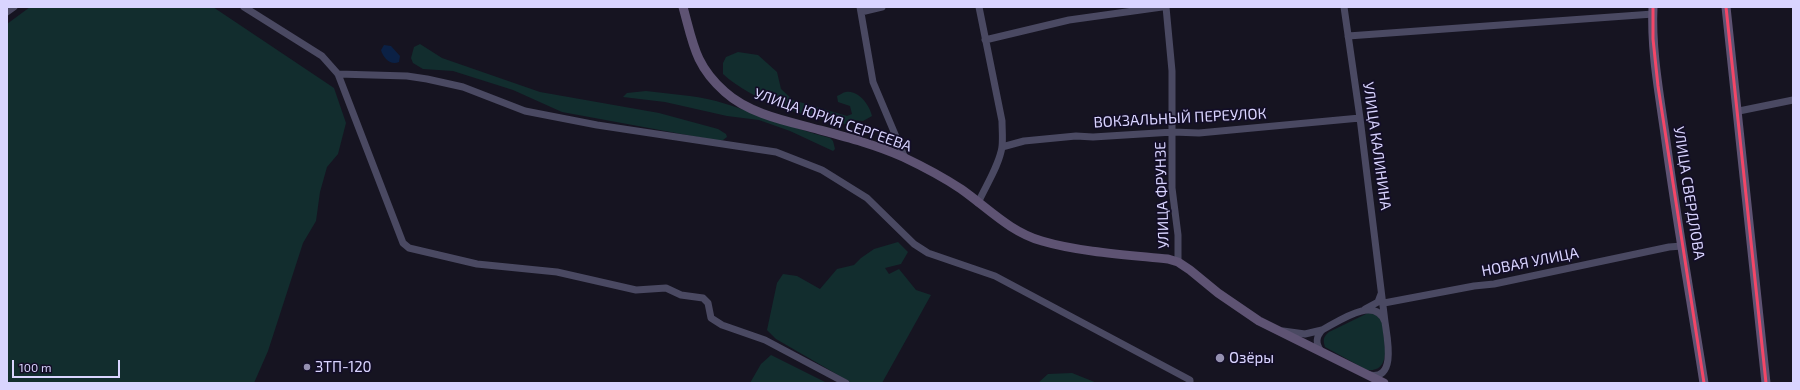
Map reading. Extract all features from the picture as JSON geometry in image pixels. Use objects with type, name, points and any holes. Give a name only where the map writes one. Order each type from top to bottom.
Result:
[{"type":"main road","name":"УЛИЦА ЮРИЯ СЕРГЕЕВА","points":[[683,7],[698,60],[706,73],[726,93],[747,107],[776,119],[860,141],[905,158],[961,189],[1012,228],[1041,241],[1060,245],[1168,259],[1178,262],[1218,293],[1275,329],[1321,352]]},
{"type":"main road","points":[[1726,7],[1739,112],[1766,383]]},
{"type":"main road","name":"УЛИЦА СВЕРДЛОВА","points":[[1654,9],[1654,42],[1661,103],[1704,383]]},
{"type":"main road","points":[[1321,352],[1384,383]]},
{"type":"street","points":[[7,12],[14,7]]},
{"type":"street","points":[[244,7],[322,56],[338,74],[403,243],[409,248],[477,264],[557,272],[636,290],[666,288],[686,296],[703,298],[708,303],[711,318],[722,326],[765,340],[846,383]]},
{"type":"street","points":[[882,7],[860,10],[873,82],[905,158]]},
{"type":"street","points":[[978,203],[1002,147],[1002,121],[979,7]]},
{"type":"street","points":[[985,40],[1069,20],[1162,7]]},
{"type":"street","name":"УЛИЦА ФРУНЗЕ","points":[[1166,7],[1172,64],[1172,188],[1178,235],[1178,262]]},
{"type":"street","name":"УЛИЦА КАЛИНИНА","points":[[1344,7],[1360,118],[1384,303],[1385,322]]},
{"type":"street","points":[[1348,36],[1403,33],[1654,9]]},
{"type":"street","points":[[338,74],[407,76],[428,79],[463,87],[525,111],[597,125],[776,152],[822,170],[867,198],[914,244],[928,253],[995,276],[1190,380],[1190,383]]},
{"type":"street","points":[[1739,112],[1793,100]]},
{"type":"street","name":"ВОКЗАЛЬНЫЙ ПЕРЕУЛОК","points":[[1002,147],[1024,141],[1076,136],[1093,137],[1173,132],[1199,132],[1360,118]]},
{"type":"street","name":"НОВАЯ УЛИЦА","points":[[1384,303],[1474,286],[1494,284],[1669,247],[1682,246]]},
{"type":"street","points":[[1275,329],[1305,334],[1322,330],[1378,302],[1382,289]]},
{"type":"street","points":[[1363,310],[1369,309],[1377,311],[1383,316],[1385,322],[1388,363],[1382,372],[1377,375],[1364,374]]},
{"type":"street","points":[[1321,352],[1316,343],[1318,334],[1322,330]]},
{"type":"green space","points":[[30,7],[213,7],[334,88],[346,123],[338,154],[327,167],[320,192],[316,221],[303,243],[268,351],[254,383],[7,383],[7,24]]},
{"type":"green space","points":[[420,44],[442,58],[540,92],[659,113],[718,129],[726,134],[727,137],[723,140],[714,140],[562,112],[513,90],[453,71],[423,69],[413,63],[411,58],[414,47]]},
{"type":"green space","points":[[738,52],[758,55],[777,72],[781,89],[793,100],[847,116],[852,114],[850,106],[838,102],[837,96],[845,92],[851,92],[859,96],[866,103],[872,116],[863,121],[853,120],[851,123],[845,124],[797,112],[764,100],[735,84],[723,74],[723,63],[726,57]]},
{"type":"green space","points":[[646,91],[699,97],[730,105],[801,130],[830,138],[833,141],[835,149],[833,151],[790,131],[759,120],[727,116],[665,102],[623,97],[627,93]]},
{"type":"green space","points":[[898,242],[908,252],[901,264],[885,268],[889,274],[899,269],[916,290],[931,295],[882,383],[852,383],[776,339],[767,330],[777,283],[783,274],[797,276],[820,289],[837,269],[854,265],[874,249]]},
{"type":"green space","points":[[1368,313],[1376,315],[1381,320],[1385,344],[1385,355],[1382,365],[1374,370],[1367,370],[1325,347],[1324,342],[1326,335],[1329,332]]},
{"type":"green space","points":[[771,355],[827,383],[750,383],[761,364]]},
{"type":"green space","points":[[1072,373],[1097,383],[1038,383],[1048,374]]},
{"type":"water","points":[[384,45],[391,46],[400,56],[399,62],[393,63],[385,58],[381,50]]},
{"type":"transit line","points":[[1653,7],[1653,39],[1658,86],[1704,383]]},
{"type":"transit line","points":[[1726,7],[1766,383]]},
{"type":"place","name":"Озёры","points":[[1220,358]]},
{"type":"place","name":"ЗТП-120","points":[[307,367]]}]
